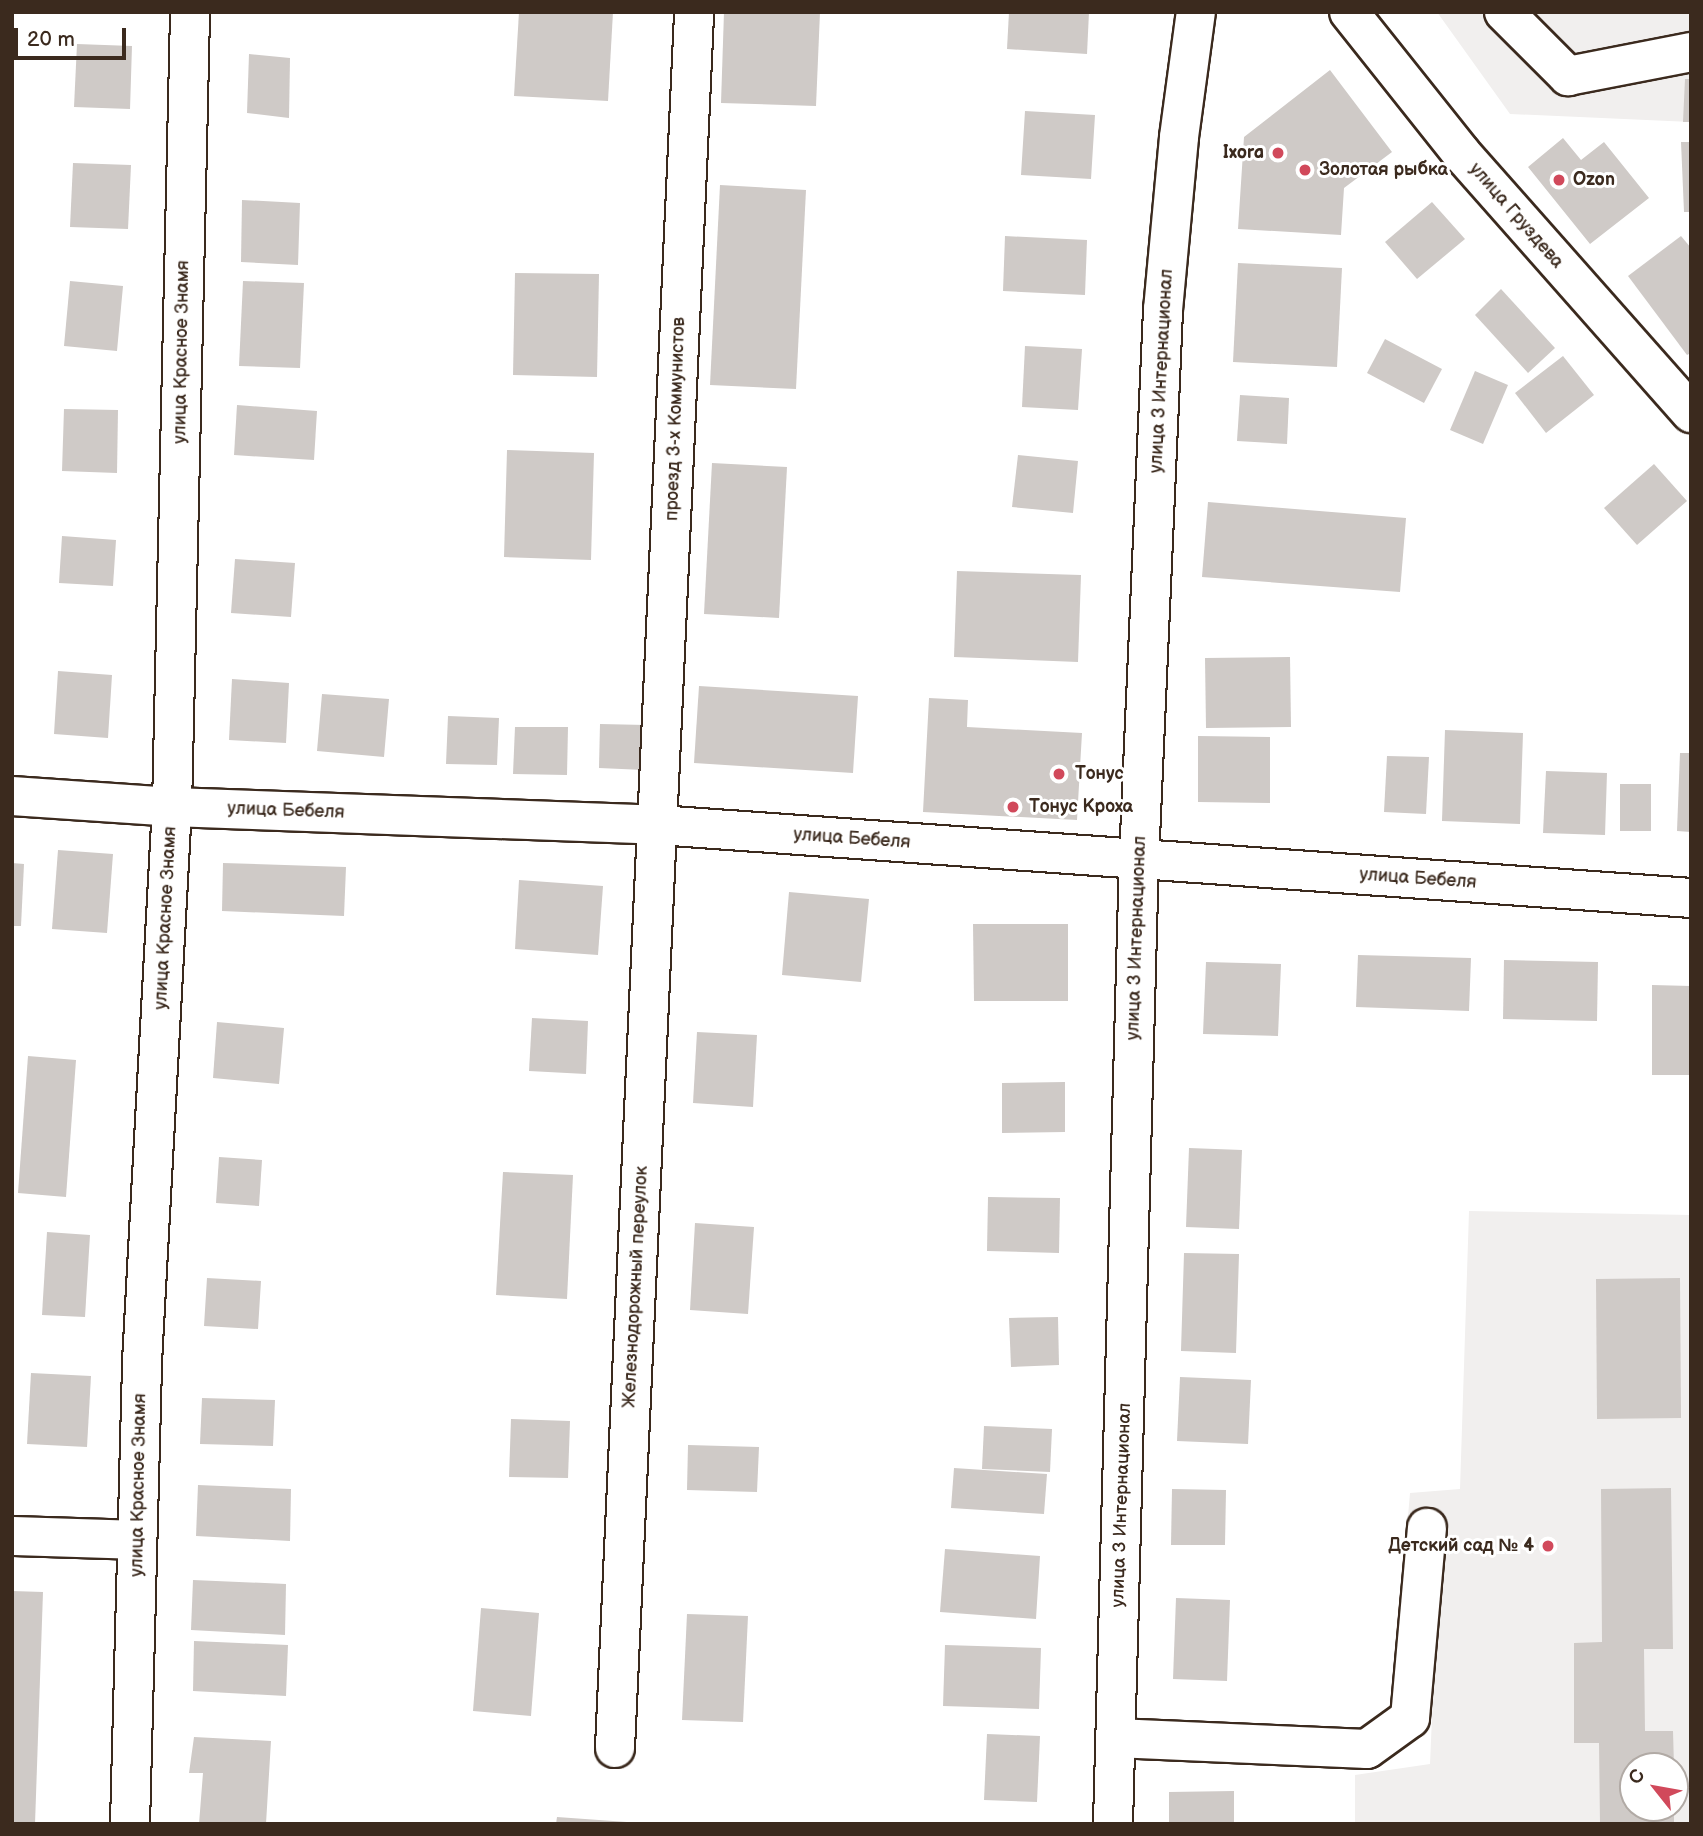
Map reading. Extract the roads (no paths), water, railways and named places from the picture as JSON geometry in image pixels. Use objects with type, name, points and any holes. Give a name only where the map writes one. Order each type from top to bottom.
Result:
[{"type":"street","name":"улица Красное Знамя","points":[[130,1824],[142,1362],[172,807],[190,12]]},
{"type":"street","name":"проезд 3-х Коммунистов","points":[[658,825],[694,12]]},
{"type":"street","name":"улица 3 Интернационал","points":[[1113,1824],[1139,859],[1163,310],[1179,136],[1196,12]]},
{"type":"street","name":"улица Груздева","points":[[1349,12],[1462,154],[1691,413]]},
{"type":"street","points":[[1504,12],[1568,76],[1691,52]]},
{"type":"street","name":"улица Бебеля","points":[[12,796],[172,807],[658,825],[1691,898]]},
{"type":"street","name":"Железнодорожный переулок","points":[[615,1748],[658,825]]},
{"type":"street","points":[[1115,1738],[1367,1749],[1410,1718],[1427,1528]]},
{"type":"street","points":[[12,1536],[137,1540]]},
{"type":"place","name":"Ixora","points":[[1278,153]]},
{"type":"place","name":"Золотая рыбка","points":[[1305,170]]},
{"type":"place","name":"Ozon","points":[[1559,180]]},
{"type":"place","name":"Тонус","points":[[1059,774]]},
{"type":"place","name":"Тонус Кроха","points":[[1013,807]]},
{"type":"place","name":"Детский сад № 4","points":[[1548,1546]]}]
